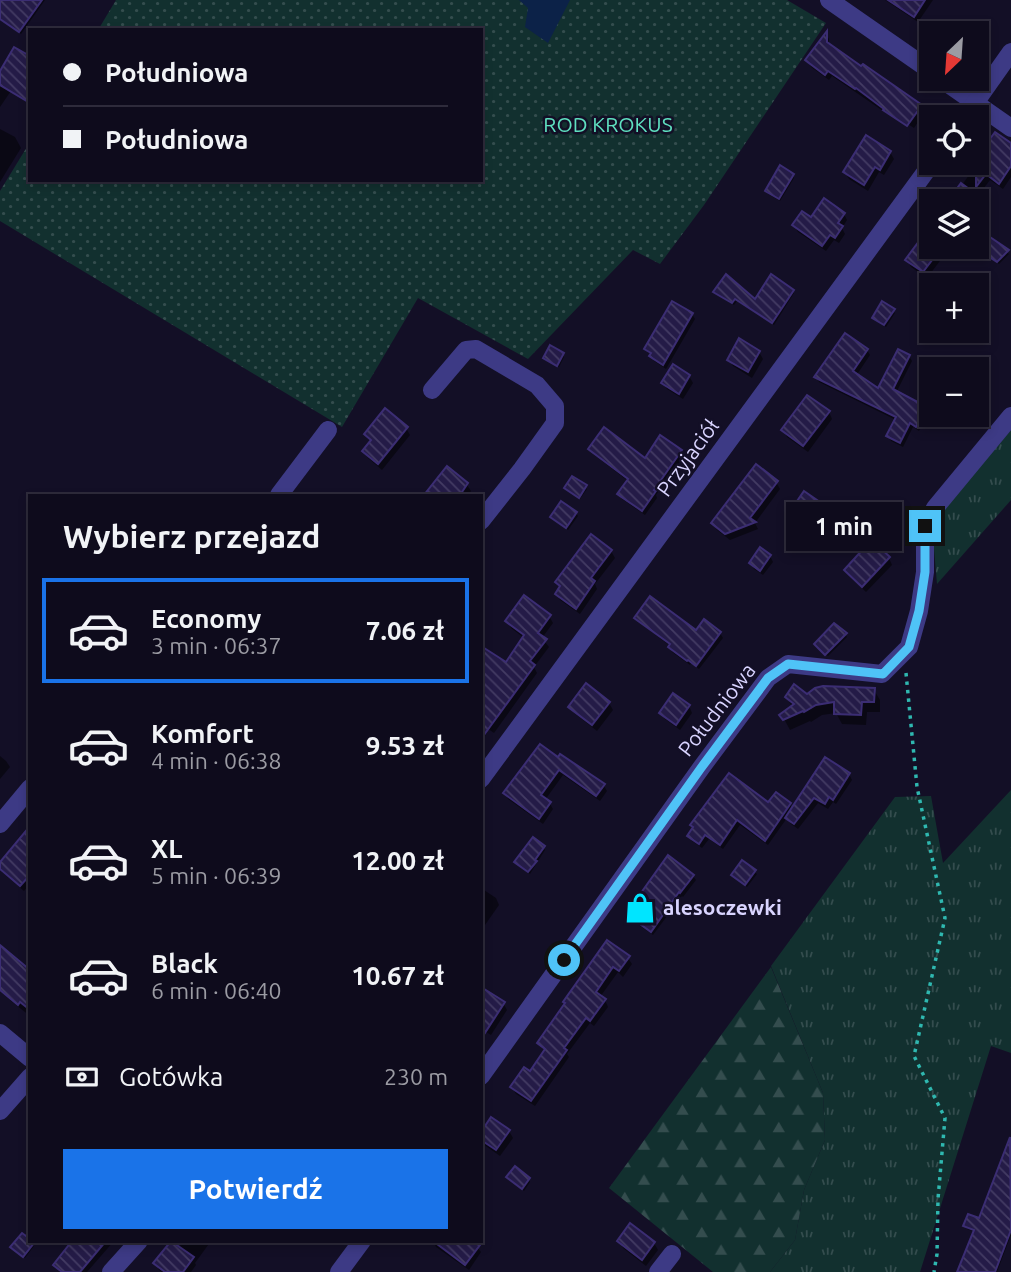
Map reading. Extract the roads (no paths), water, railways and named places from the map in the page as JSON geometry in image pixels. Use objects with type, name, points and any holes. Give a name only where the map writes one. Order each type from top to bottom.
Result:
[{"type":"street","points":[[829,0],[919,63]]},
{"type":"street","points":[[974,105],[1011,52]]},
{"type":"street","points":[[953,91],[966,105]]},
{"type":"street","points":[[989,118],[1011,128]]},
{"type":"street","name":"Przyjaciół","points":[[483,776],[923,175]]},
{"type":"street","points":[[432,390],[466,350],[476,348],[537,386],[555,407],[555,423],[483,519]]},
{"type":"street","name":"Południowa","points":[[483,1073],[768,678],[788,664],[883,674],[909,647],[919,611],[925,572],[925,526],[934,508],[1011,416]]},
{"type":"street","points":[[280,494],[328,430]]},
{"type":"street","points":[[0,824],[28,790]]},
{"type":"street","points":[[0,1032],[28,1056]]},
{"type":"street","points":[[0,1111],[28,1079]]},
{"type":"street","points":[[111,1272],[137,1243]]},
{"type":"street","points":[[338,1272],[360,1243]]},
{"type":"street","points":[[658,1272],[672,1254]]},
{"type":"water","points":[[519,0],[570,0],[548,43],[525,27],[528,8]]},
{"type":"place","name":"alesoczewki","points":[[640,908]]},
{"type":"park label","name":"ROD KROKUS","points":[[608,125]]}]
